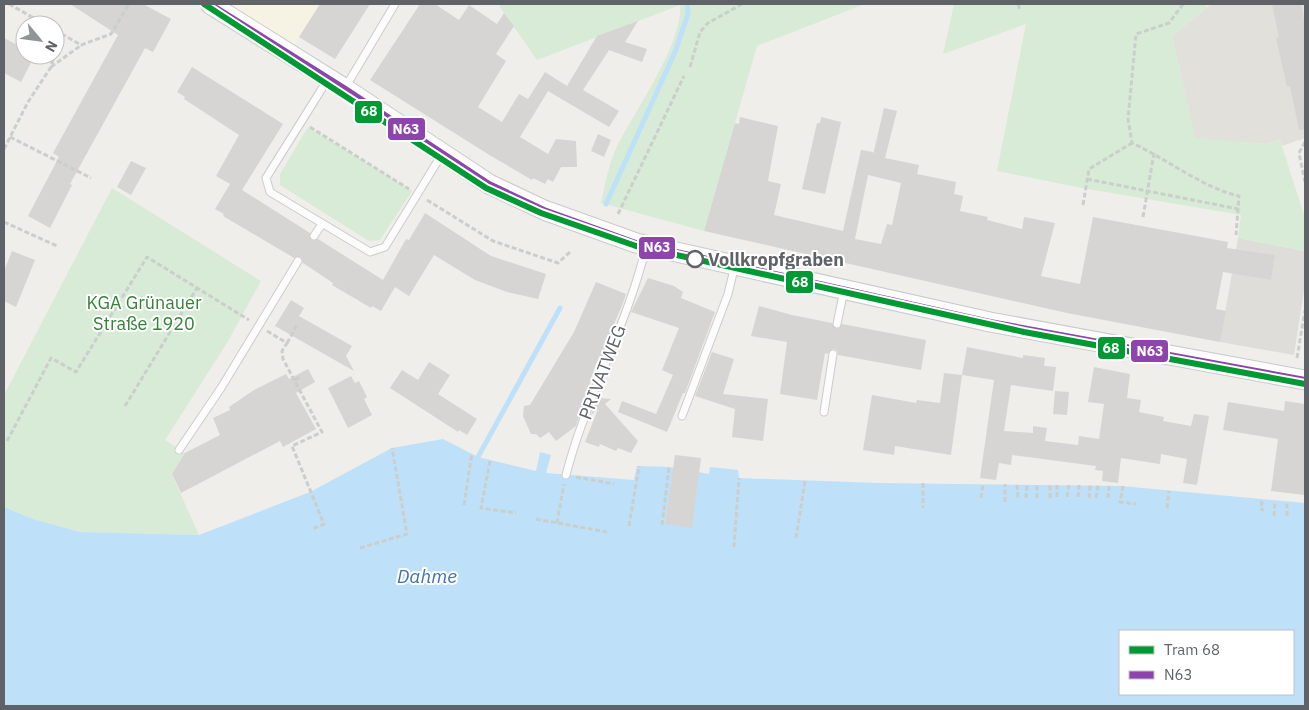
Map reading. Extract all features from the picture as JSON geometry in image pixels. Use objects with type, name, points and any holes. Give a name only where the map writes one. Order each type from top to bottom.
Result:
[{"type":"main road","points":[[210,4],[337,83],[489,184],[544,210],[605,233],[647,245],[990,322],[1305,380]]},
{"type":"lane","points":[[395,4],[337,83],[301,121],[266,178],[270,192],[370,252],[385,247],[442,154]]},
{"type":"lane","points":[[314,236],[322,224]]},
{"type":"lane","name":"PRIVATWEG","points":[[566,475],[574,442],[641,270],[647,245]]},
{"type":"lane","points":[[180,450],[298,261]]},
{"type":"lane","points":[[682,416],[728,294],[735,265]]},
{"type":"lane","points":[[838,324],[844,290]]},
{"type":"lane","points":[[824,412],[832,354]]},
{"type":"path","points":[[9,4],[28,15]]},
{"type":"path","points":[[4,149],[28,102],[51,68],[81,45],[111,34],[129,4]]},
{"type":"path","points":[[690,67],[700,32],[708,23],[742,4]]},
{"type":"path","points":[[1018,4],[1020,10]]},
{"type":"path","points":[[1132,143],[1128,119],[1136,34],[1169,23],[1183,4]]},
{"type":"path","points":[[65,36],[81,45]]},
{"type":"path","points":[[618,214],[684,76]]},
{"type":"path","points":[[301,121],[493,241],[558,263],[571,251]]},
{"type":"path","points":[[10,136],[91,178]]},
{"type":"path","points":[[1305,142],[1299,152],[1305,182]]},
{"type":"path","points":[[1132,143],[1154,153],[1226,193],[1240,196],[1236,235]]},
{"type":"path","points":[[1083,205],[1089,169],[1132,143]]},
{"type":"path","points":[[1143,217],[1154,153]]},
{"type":"path","points":[[1087,180],[1238,209]]},
{"type":"path","points":[[4,222],[57,246]]},
{"type":"path","points":[[7,441],[51,358],[76,372],[147,257],[287,343]]},
{"type":"path","points":[[125,406],[198,288]]},
{"type":"path","points":[[1297,358],[1305,310]]},
{"type":"path","points":[[293,325],[296,327],[282,351],[283,359],[322,432],[312,434],[292,446],[324,524],[312,529]]},
{"type":"path","points":[[295,380],[301,376]]},
{"type":"path","points":[[360,548],[407,534],[392,448]]},
{"type":"path","points":[[464,504],[472,453]]},
{"type":"path","points":[[490,461],[481,508],[516,513]]},
{"type":"path","points":[[630,526],[639,466]]},
{"type":"path","points":[[662,525],[669,468]]},
{"type":"path","points":[[557,523],[566,475],[614,484]]},
{"type":"path","points":[[734,547],[739,478]]},
{"type":"path","points":[[796,538],[805,481]]},
{"type":"path","points":[[923,484],[923,508]]},
{"type":"path","points":[[981,498],[983,484]]},
{"type":"path","points":[[1005,484],[1005,502]]},
{"type":"path","points":[[1017,485],[1018,499]]},
{"type":"path","points":[[1026,498],[1027,485]]},
{"type":"path","points":[[1037,485],[1037,498]]},
{"type":"path","points":[[1050,485],[1050,498]]},
{"type":"path","points":[[1056,497],[1057,485]]},
{"type":"path","points":[[1067,497],[1068,485]]},
{"type":"path","points":[[1078,497],[1079,485]]},
{"type":"path","points":[[1089,498],[1090,485]]},
{"type":"path","points":[[1096,498],[1098,486]]},
{"type":"path","points":[[1108,498],[1109,486]]},
{"type":"path","points":[[1123,486],[1120,502],[1136,504]]},
{"type":"path","points":[[1167,508],[1169,491]]},
{"type":"path","points":[[1261,509],[1262,500]]},
{"type":"path","points":[[1274,516],[1275,502]]},
{"type":"path","points":[[1287,502],[1287,516]]},
{"type":"path","points":[[536,520],[607,532]]},
{"type":"shaded area","points":[[226,4],[320,4],[294,45]]},
{"type":"shaded area","points":[[1211,4],[1305,4],[1305,138],[1282,146],[1280,140],[1266,144],[1195,139],[1172,36]]},
{"type":"shaded area","points":[[1238,238],[1305,251],[1305,284],[1294,355],[1220,342]]},
{"type":"green space","points":[[498,4],[865,4],[757,46],[704,231],[601,203],[615,151],[655,79],[674,39],[679,21],[680,5],[537,60]]},
{"type":"green space","points":[[954,4],[1206,4],[1207,7],[1172,36],[1195,138],[1266,144],[1280,140],[1305,218],[1305,251],[1238,238],[1241,215],[1082,188],[997,171],[1026,24],[943,54]]},
{"type":"green space","points":[[308,127],[412,191],[380,240],[369,241],[280,185],[280,174]]},
{"type":"green space","name":"KGA Grünauer Straße 1920","points":[[112,188],[261,281],[227,343],[165,440],[185,453],[172,475],[199,535],[80,532],[33,519],[4,507],[4,395]]},
{"type":"water","name":"Dahme","points":[[443,439],[478,457],[536,471],[540,452],[551,455],[546,473],[634,480],[637,466],[669,467],[709,474],[710,467],[738,470],[739,478],[878,483],[1121,486],[1305,503],[1305,706],[4,706],[4,507],[33,519],[80,532],[199,535],[310,492],[392,448]]},
{"type":"building","points":[[70,4],[143,4],[171,19],[153,52],[145,48],[70,184],[72,185],[50,228],[28,216],[59,157],[53,153],[118,35]]},
{"type":"building","points":[[320,4],[370,4],[335,59],[299,37]]},
{"type":"building","points":[[420,4],[435,4],[459,20],[469,5],[497,24],[504,13],[514,26],[496,54],[506,61],[478,107],[502,122],[519,94],[528,99],[545,72],[567,86],[597,36],[638,21],[625,42],[647,49],[642,62],[609,50],[583,90],[619,111],[609,127],[548,91],[520,137],[548,154],[556,139],[576,141],[577,167],[561,167],[553,182],[548,179],[545,184],[533,178],[532,180],[491,156],[370,80]]},
{"type":"building","points":[[1272,4],[1301,4],[1305,25],[1305,129],[1299,130],[1290,86],[1287,87],[1276,38],[1279,37]]},
{"type":"building","points":[[4,38],[15,44],[15,65],[30,65],[21,82],[4,73]]},
{"type":"building","points":[[192,67],[283,124],[242,190],[310,233],[311,240],[318,239],[383,280],[406,239],[409,240],[425,213],[491,256],[546,274],[538,299],[507,292],[475,280],[434,255],[409,296],[395,287],[381,311],[372,306],[371,308],[332,285],[333,283],[303,263],[301,257],[294,258],[223,216],[224,214],[215,209],[230,184],[216,176],[239,135],[184,99],[185,97],[177,92]]},
{"type":"building","points":[[884,108],[897,111],[885,158],[919,165],[917,174],[956,182],[954,194],[963,196],[960,211],[988,217],[987,220],[1022,229],[1024,217],[1055,223],[1041,276],[1080,284],[1093,217],[1228,242],[1227,248],[1275,255],[1271,280],[1223,272],[1216,309],[1226,311],[1220,342],[1067,313],[704,231],[735,123],[739,124],[740,117],[778,126],[768,181],[781,184],[774,215],[843,231],[861,150],[873,152],[873,155]],"holes":[[[868,175],[901,183],[892,225],[887,224],[881,244],[855,239]]]},
{"type":"building","points":[[821,117],[841,122],[825,194],[802,189],[817,123],[820,123]]},
{"type":"building","points":[[598,134],[611,140],[604,157],[591,151]]},
{"type":"building","points":[[131,161],[146,168],[131,195],[117,187]]},
{"type":"building","points":[[12,251],[35,260],[16,307],[4,301],[4,271]]},
{"type":"building","points":[[648,278],[674,286],[683,292],[681,298],[715,312],[685,393],[683,393],[667,432],[618,412],[622,401],[656,414],[673,375],[662,370],[679,328],[631,312]]},
{"type":"building","points":[[596,282],[626,294],[623,303],[605,345],[606,348],[602,353],[603,356],[596,364],[576,426],[556,441],[549,432],[540,438],[536,434],[531,434],[523,416],[524,406],[530,405],[574,332]]},
{"type":"building","points":[[291,300],[304,308],[299,316],[352,346],[346,356],[354,371],[275,326]]},
{"type":"building","points":[[759,306],[832,323],[836,329],[842,324],[926,340],[921,370],[838,355],[837,350],[832,349],[828,354],[825,353],[817,400],[780,394],[787,342],[751,336]]},
{"type":"building","points":[[967,347],[1023,358],[1023,355],[1045,358],[1044,366],[1056,367],[1053,391],[1011,385],[1004,431],[1033,433],[1033,426],[1047,428],[1045,441],[1078,445],[1079,436],[1099,439],[1104,404],[1088,402],[1094,367],[1130,374],[1127,398],[1141,400],[1139,412],[1164,417],[1163,421],[1191,426],[1194,414],[1209,416],[1197,485],[1183,483],[1187,459],[1161,454],[1160,464],[1121,458],[1118,483],[1102,481],[1103,471],[1095,470],[1096,466],[1012,455],[1011,465],[999,463],[996,480],[980,478],[994,380],[962,375]]},
{"type":"building","points":[[712,352],[734,359],[723,394],[768,399],[763,441],[732,437],[735,409],[695,396]]},
{"type":"building","points":[[429,362],[450,375],[438,394],[477,419],[467,435],[459,430],[458,432],[390,388],[402,370],[418,380]]},
{"type":"building","points":[[308,369],[315,382],[296,393],[316,429],[283,447],[280,441],[181,493],[172,474],[185,453],[220,435],[213,418],[230,410],[229,407],[254,390],[286,374],[289,379]]},
{"type":"building","points":[[944,373],[962,375],[951,455],[895,446],[894,455],[863,450],[872,395],[916,403],[917,400],[940,403]]},
{"type":"building","points":[[351,376],[355,383],[359,381],[367,397],[364,399],[372,415],[348,428],[328,388]]},
{"type":"building","points":[[1055,391],[1069,392],[1067,415],[1053,414]]},
{"type":"building","points":[[598,398],[611,399],[605,404],[638,441],[631,453],[618,448],[616,451],[600,444],[599,447],[585,442],[598,409],[591,415]]},
{"type":"building","points":[[1285,401],[1305,404],[1305,495],[1271,491],[1278,439],[1223,430],[1228,402],[1284,411]]},
{"type":"building","points":[[675,455],[701,458],[692,528],[665,524]]},
{"type":"waterway","name":"Vollkropfgraben","points":[[606,204],[675,52],[688,14],[687,4]]},
{"type":"waterway","name":"Vollkropfgraben","points":[[477,464],[478,457],[560,308]]},
{"type":"tram line","name":"68","points":[[204,4],[486,188],[541,213],[636,246],[1024,332],[1305,384]]},
{"type":"transit line","name":"N63","points":[[210,4],[344,88],[489,184],[544,210],[636,243],[990,322],[1305,380]]},
{"type":"place","name":"Vollkropfgraben","points":[[695,259]]}]
